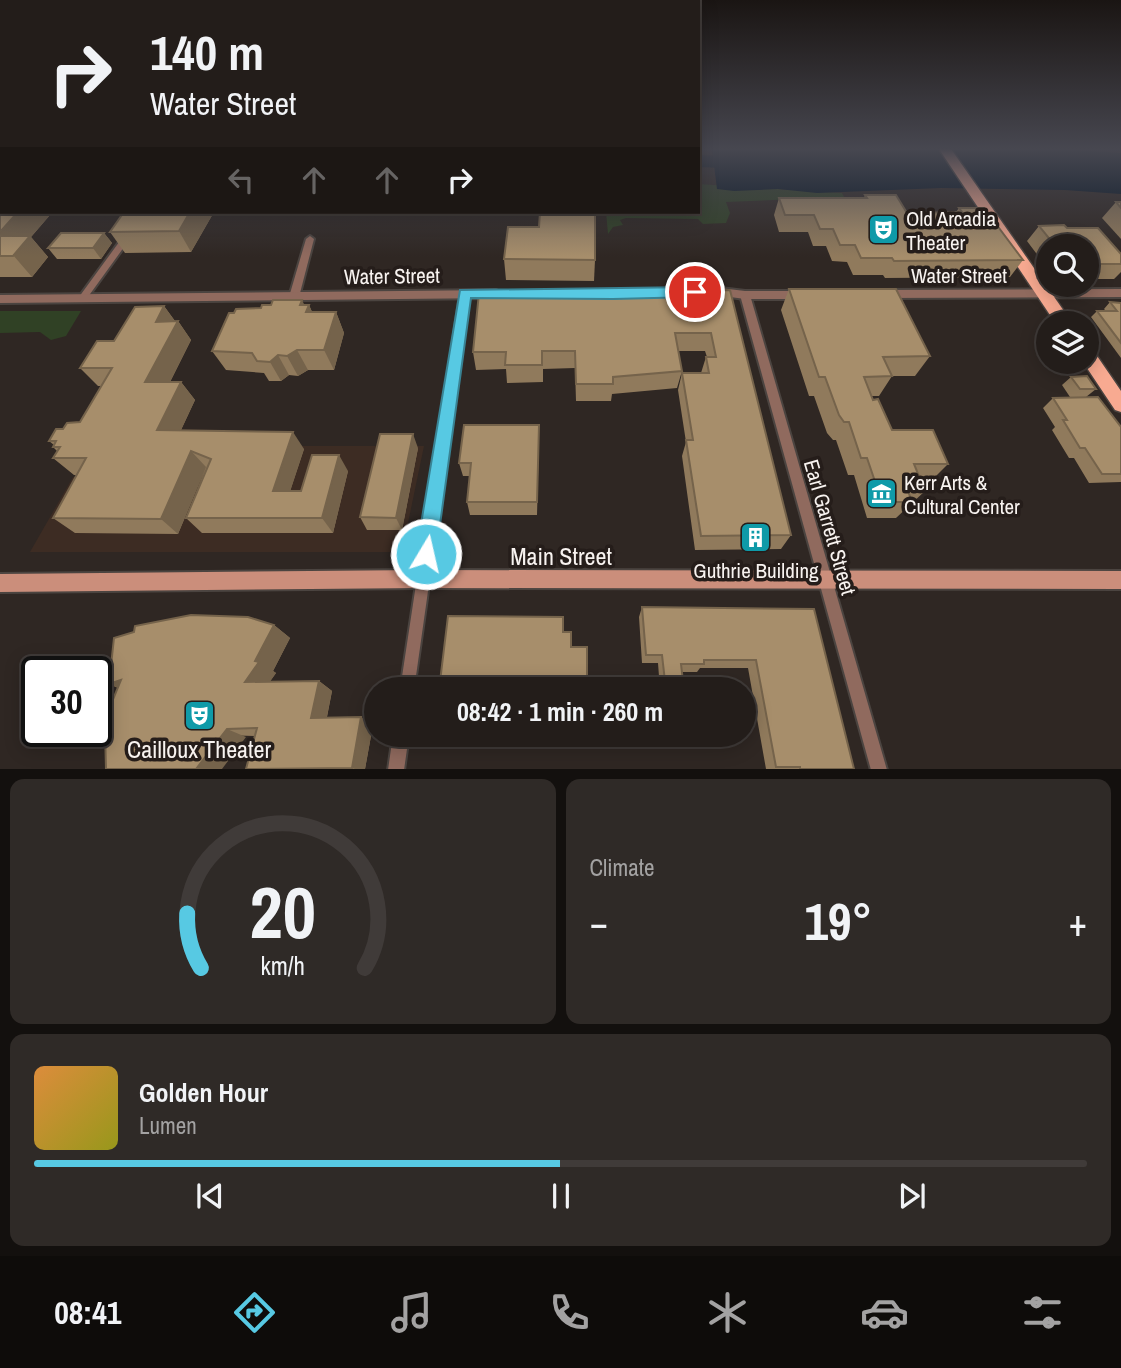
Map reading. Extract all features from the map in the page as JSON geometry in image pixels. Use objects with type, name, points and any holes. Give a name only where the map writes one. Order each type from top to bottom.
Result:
[{"type":"main road","points":[[971,185],[1036,281]]},
{"type":"main road","points":[[1099,373],[1121,405]]},
{"type":"main road","name":"Main Street","points":[[0,583],[422,579],[1121,580]]},
{"type":"street","points":[[82,299],[134,228]]},
{"type":"street","points":[[294,298],[310,239]]},
{"type":"street","points":[[695,292],[817,295]]},
{"type":"street","points":[[409,677],[465,293]]},
{"type":"street","name":"Water Street","points":[[867,295],[1036,293]]},
{"type":"street","name":"Water Street","points":[[1099,293],[1121,293]]},
{"type":"street","name":"Water Street","points":[[0,299],[508,294]]},
{"type":"street","name":"Earl Garrett Street","points":[[745,295],[878,769]]},
{"type":"street","points":[[396,769],[399,747]]},
{"type":"shaded area","points":[[180,446],[424,446],[402,552],[30,552],[73,477],[167,476]]},
{"type":"green space","points":[[700,185],[842,193],[844,197],[726,202],[730,213],[726,223],[703,224],[698,219],[626,218],[620,220],[623,225],[613,227],[608,234],[606,214],[700,214]]},
{"type":"green space","points":[[0,311],[81,311],[66,336],[51,340],[40,332],[0,333]]},
{"type":"water","points":[[716,185],[1121,185],[1121,194],[1065,190],[941,188],[817,193],[778,189],[717,189]]},
{"type":"building","points":[[865,195],[896,195],[907,213],[962,212],[959,208],[984,208],[1023,260],[894,261],[892,258],[861,258],[855,245],[840,245],[833,229],[820,229],[814,215],[785,215],[779,198],[867,198]]},
{"type":"building","points":[[0,214],[16,214],[0,232]]},
{"type":"building","points":[[123,214],[189,214],[179,231],[110,232]]},
{"type":"building","points":[[540,214],[595,214],[595,260],[504,259],[508,227],[539,227]]},
{"type":"building","points":[[1039,226],[1098,228],[1121,254],[1121,264],[1099,264],[1099,234],[1045,234]]},
{"type":"building","points":[[61,233],[104,233],[93,248],[48,248]]},
{"type":"building","points":[[0,236],[30,236],[13,256],[0,256]]},
{"type":"building","points":[[789,289],[896,289],[930,356],[883,357],[892,376],[864,377],[873,400],[878,399],[892,430],[933,430],[948,464],[914,464],[925,491],[908,491],[912,502],[882,502],[867,458],[861,458],[849,422],[844,422],[839,415],[825,377],[819,377]]},
{"type":"building","points":[[730,290],[791,535],[701,536],[686,440],[693,440],[682,373],[709,373],[706,357],[716,357],[711,333],[675,333],[682,371],[613,377],[613,384],[576,384],[575,351],[542,351],[542,365],[505,365],[506,352],[473,352],[479,293]]},
{"type":"building","points":[[273,300],[302,300],[300,305],[309,305],[306,312],[336,312],[324,350],[297,350],[287,356],[278,355],[270,362],[257,361],[252,353],[212,351],[229,313],[234,313],[236,309],[261,308],[262,305],[271,305]]},
{"type":"building","points":[[1110,302],[1121,303],[1121,343],[1099,314],[1099,311],[1117,311]]},
{"type":"building","points":[[164,306],[156,322],[178,321],[145,382],[181,382],[157,430],[293,432],[273,491],[301,491],[312,455],[339,455],[322,518],[186,518],[211,459],[191,451],[161,519],[53,518],[86,458],[53,458],[60,447],[53,447],[56,441],[49,441],[56,429],[63,429],[67,423],[80,422],[112,368],[80,368],[97,341],[114,341],[135,307]]},
{"type":"building","points":[[1087,376],[1096,389],[1080,389],[1071,377]]},
{"type":"building","points":[[1098,397],[1121,427],[1121,474],[1102,474],[1085,448],[1080,448],[1053,398]]},
{"type":"building","points":[[464,425],[539,425],[537,502],[467,502],[471,463],[459,463]]},
{"type":"building","points":[[380,434],[413,434],[396,518],[360,517]]},
{"type":"building","points":[[642,607],[814,609],[854,769],[776,767],[756,660],[704,660],[704,664],[681,664],[682,677],[665,677],[662,655],[646,655]]},
{"type":"building","points":[[191,615],[248,617],[274,625],[255,661],[259,662],[245,682],[319,681],[311,718],[361,717],[352,768],[246,769],[257,728],[227,729],[196,769],[106,769],[105,747],[112,747],[112,702],[121,680],[112,683],[114,638],[134,632],[135,626]]},
{"type":"building","points":[[448,616],[563,617],[563,632],[571,632],[571,647],[587,647],[587,677],[441,677]]},
{"type":"place","name":"Old Arcadia Theater","points":[[883,230]]},
{"type":"place","name":"Kerr Arts & Cultural Center","points":[[881,494]]},
{"type":"place","name":"Guthrie Building","points":[[756,538]]},
{"type":"place","name":"Cailloux Theater","points":[[199,715]]},
{"type":"route","points":[[426,554],[465,293],[613,295],[695,292]]}]
